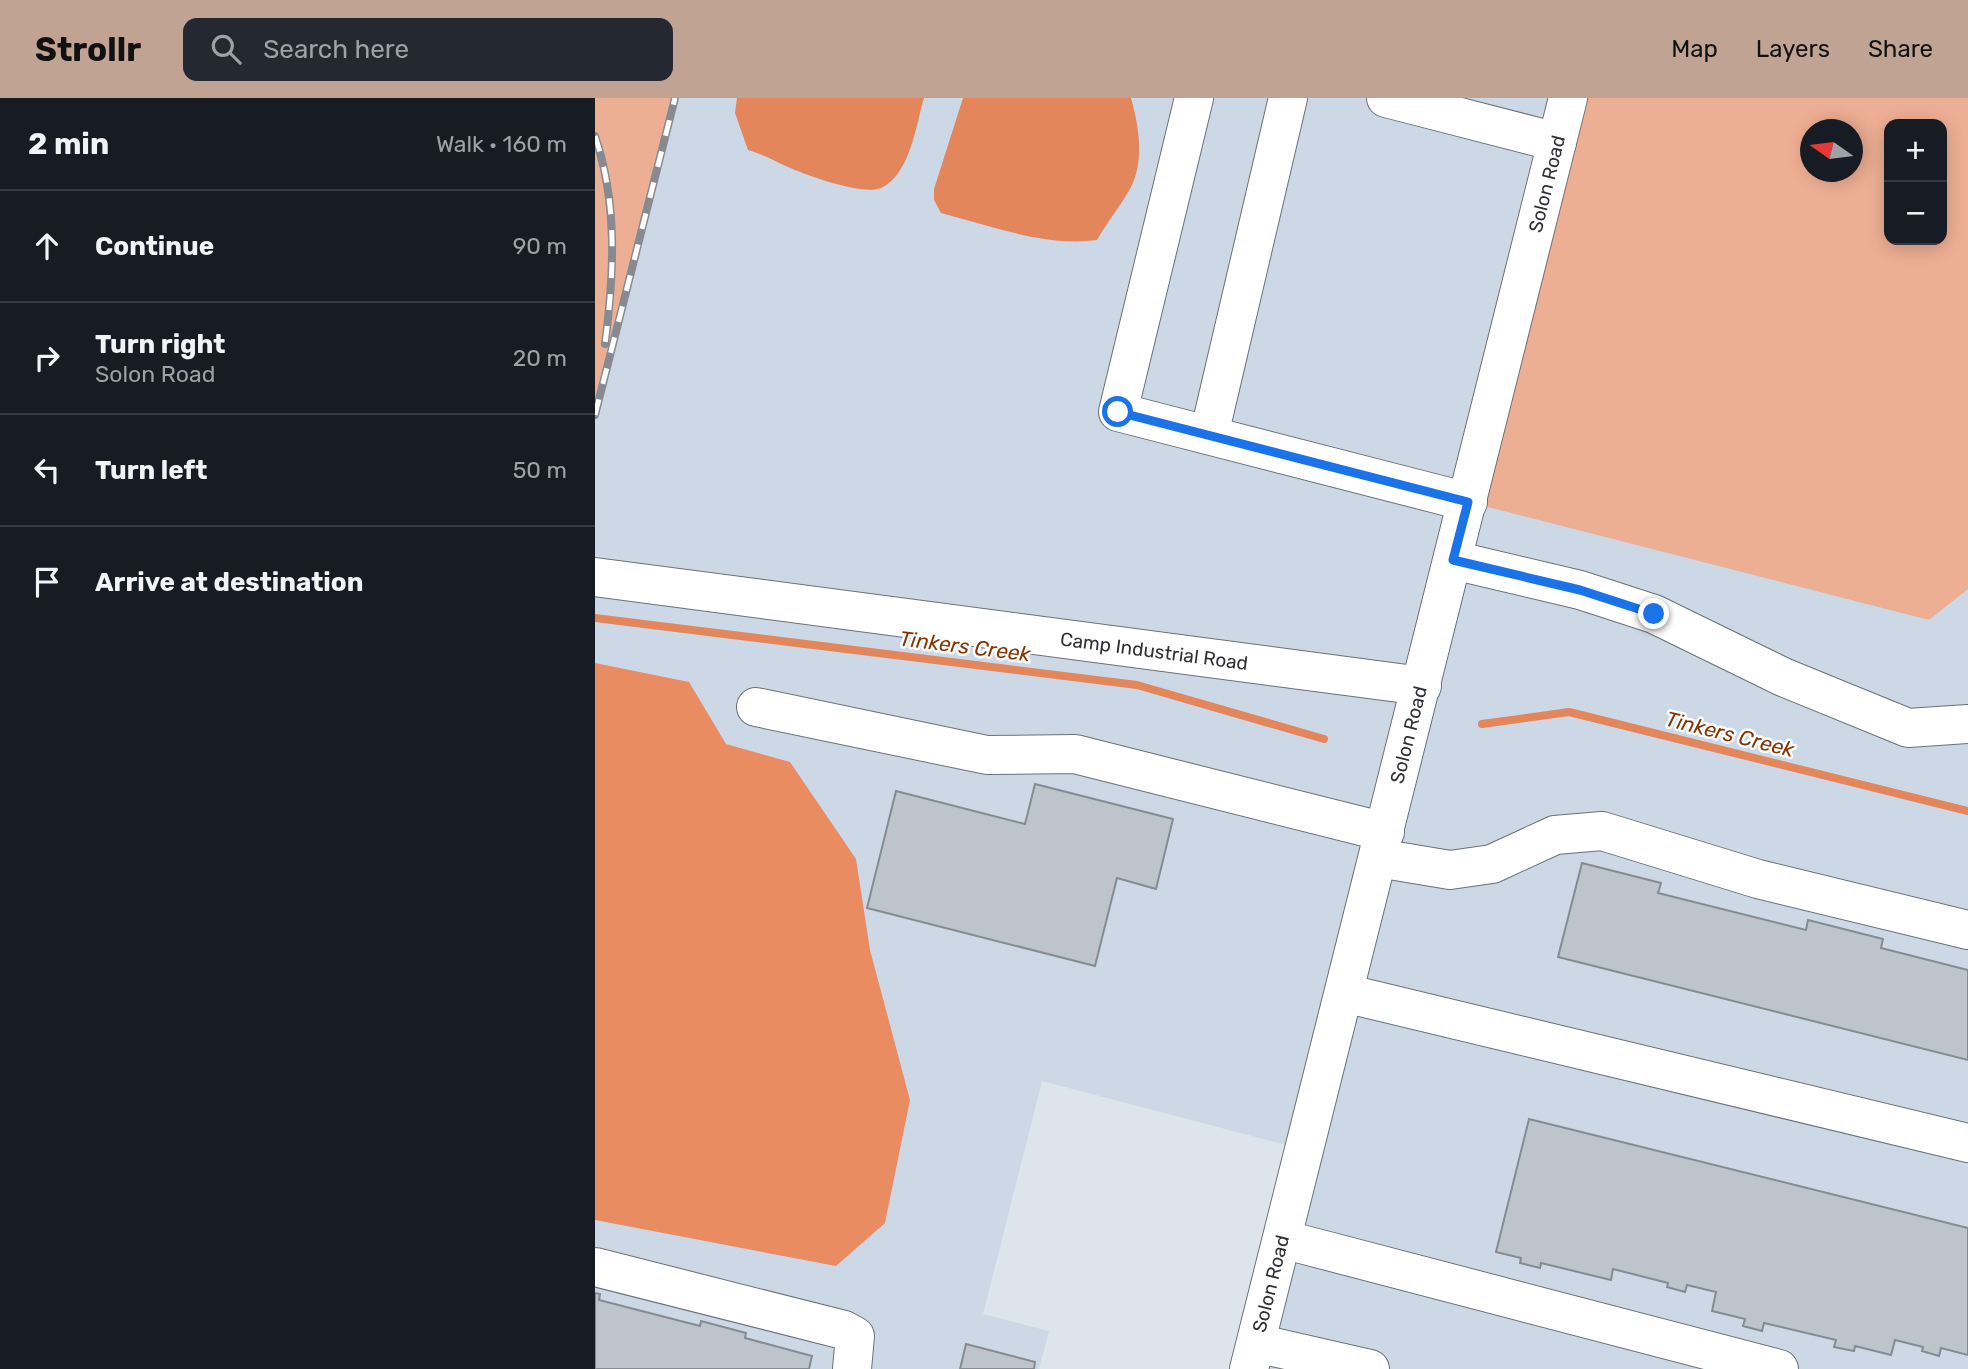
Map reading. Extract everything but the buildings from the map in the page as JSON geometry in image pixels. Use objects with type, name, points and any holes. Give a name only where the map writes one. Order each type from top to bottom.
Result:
[{"type":"street","points":[[1194,98],[1118,412],[1468,502]]},
{"type":"street","points":[[1209,435],[1288,98]]},
{"type":"street","points":[[1386,98],[1557,142]]},
{"type":"street","name":"Solon Road","points":[[1252,1356],[1568,98]]},
{"type":"street","points":[[1453,560],[1580,590],[1654,614],[1783,677],[1908,728],[1968,724]]},
{"type":"street","name":"Camp Industrial Road","points":[[595,577],[1422,686]]},
{"type":"street","points":[[756,707],[987,755],[1075,754],[1382,845],[1450,870],[1492,864],[1555,835],[1602,831],[1758,879],[1968,930]]},
{"type":"street","points":[[1344,993],[1968,1143]]},
{"type":"street","points":[[1282,1239],[1779,1369]]},
{"type":"street","points":[[595,1267],[844,1330],[855,1336],[852,1369]]},
{"type":"street","points":[[1252,1356],[1370,1369]]},
{"type":"shaded area","points":[[595,98],[675,98],[595,416]]},
{"type":"shaded area","points":[[675,98],[1968,98],[1968,1369],[1249,1369],[1305,1150],[1042,1081],[983,1314],[1049,1331],[1039,1369],[595,1369],[595,416]]},
{"type":"shaded area","points":[[737,98],[924,98],[915,135],[899,172],[891,182],[873,190],[848,187],[796,171],[748,150],[735,113]]},
{"type":"shaded area","points":[[963,98],[1131,98],[1138,132],[1138,167],[1130,189],[1097,240],[1058,241],[1038,238],[941,213],[934,200],[934,189]]},
{"type":"shaded area","points":[[1568,98],[1968,98],[1968,589],[1929,620],[1468,502]]},
{"type":"shaded area","points":[[595,663],[689,682],[726,744],[790,762],[856,859],[870,950],[910,1100],[885,1223],[836,1266],[595,1220]]},
{"type":"waterway","name":"Tinkers Creek","points":[[595,618],[1137,685],[1324,739]]},
{"type":"waterway","name":"Tinkers Creek","points":[[1482,724],[1569,712],[1968,811]]},
{"type":"railway","points":[[595,415],[675,98]]},
{"type":"railway","points":[[595,136],[608,187],[611,213],[612,265],[605,344]]},
{"type":"route","points":[[1118,412],[1468,502],[1453,560],[1580,590],[1654,614]]}]
